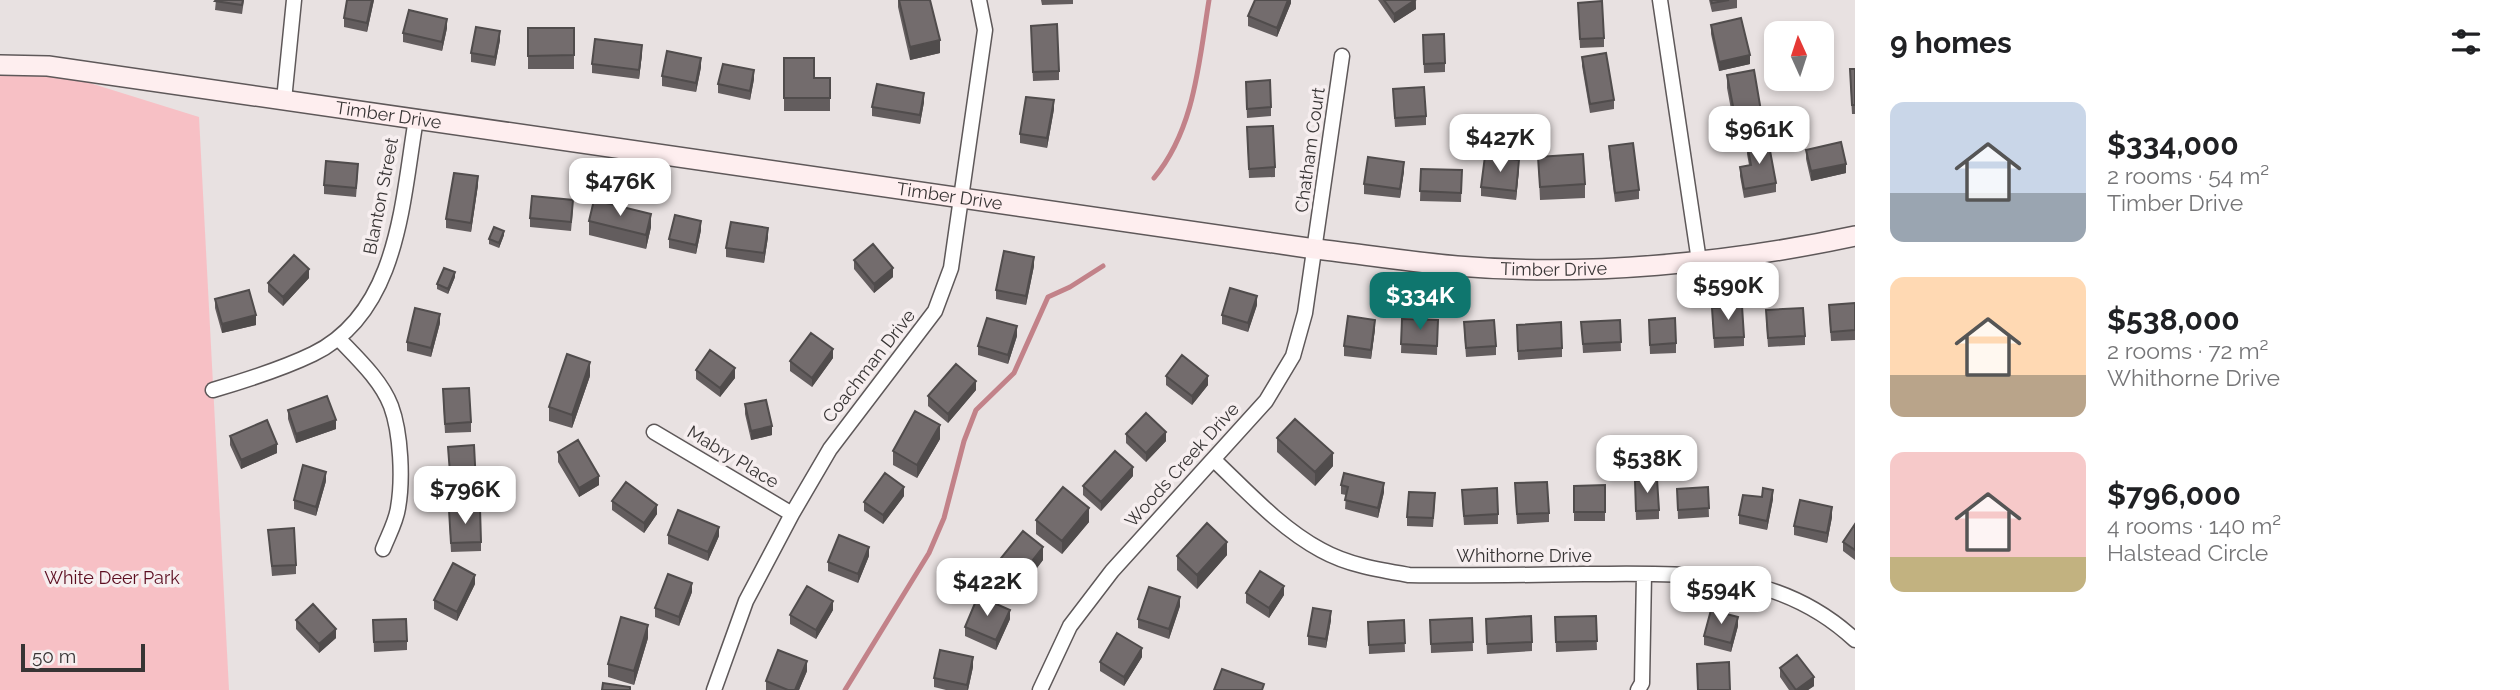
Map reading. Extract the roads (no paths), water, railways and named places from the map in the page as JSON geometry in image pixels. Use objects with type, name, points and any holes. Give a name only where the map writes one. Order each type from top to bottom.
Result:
[{"type":"main road","name":"Timber Drive","points":[[0,51],[48,66]]},
{"type":"main road","name":"Timber Drive","points":[[0,65],[48,66],[1315,249],[1459,266],[1630,267],[1699,261],[1855,236]]},
{"type":"street","points":[[284,100],[294,0]]},
{"type":"street","name":"Coachman Drive","points":[[713,690],[746,601],[830,449],[935,311],[951,268],[985,30],[979,0]]},
{"type":"street","points":[[1660,0],[1699,261]]},
{"type":"street","name":"Chatham Court","points":[[1315,249],[1342,56]]},
{"type":"street","name":"Blanton Street","points":[[213,390],[315,353],[338,338],[360,316],[387,266],[400,217],[416,119]]},
{"type":"street","name":"Woods Creek Drive","points":[[1040,690],[1070,626],[1112,571],[1266,401],[1293,356],[1306,313],[1315,249]]},
{"type":"street","points":[[338,338],[379,384],[391,406],[396,427],[399,446],[398,510],[383,549]]},
{"type":"street","name":"Mabry Place","points":[[654,432],[792,514]]},
{"type":"street","name":"Whithorne Drive","points":[[1214,460],[1267,510],[1321,550],[1348,562],[1409,575],[1644,574],[1737,579],[1771,588],[1806,603],[1840,625],[1855,640]]},
{"type":"street","points":[[1638,690],[1642,682],[1644,574]]},
{"type":"waterway","points":[[1154,178],[1168,159],[1187,116],[1198,70],[1209,0]]},
{"type":"waterway","points":[[845,690],[929,553],[944,518],[964,441],[976,410],[1014,373],[1048,297],[1103,266]]},
{"type":"park label","name":"White Deer Park","points":[[112,578]]}]
